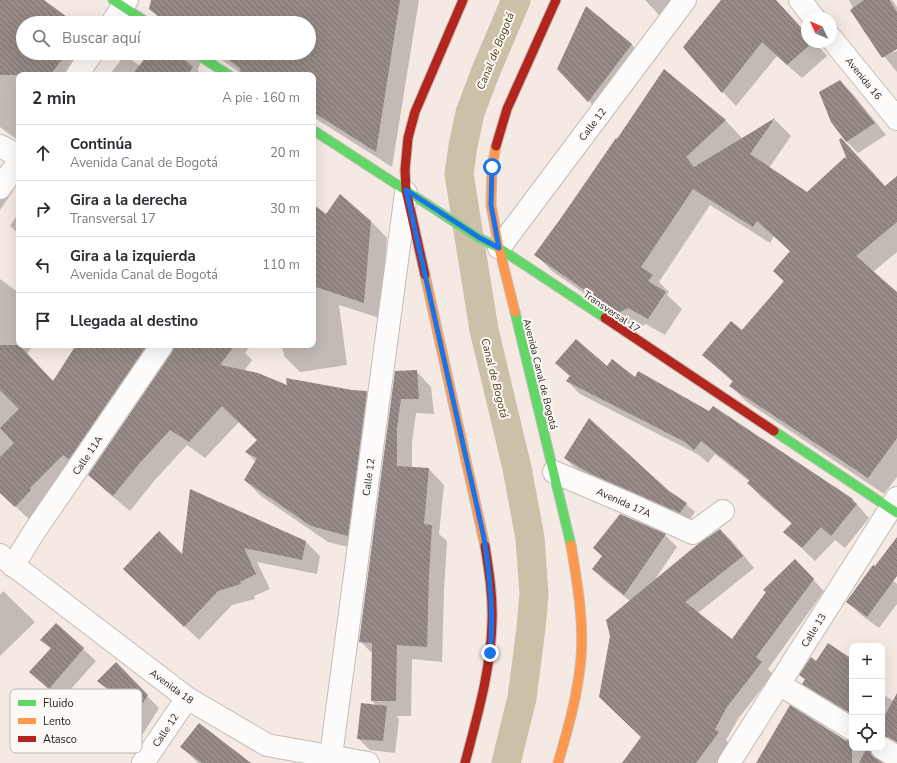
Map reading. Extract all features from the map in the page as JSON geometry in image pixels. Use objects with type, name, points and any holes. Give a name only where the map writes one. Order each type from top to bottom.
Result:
[{"type":"main road","points":[[463,0],[415,112],[408,138],[405,170],[412,194],[490,573],[492,632],[490,653],[486,680],[465,763]]},
{"type":"main road","name":"Avenida Canal de Bogotá","points":[[556,0],[507,109],[500,130],[492,167],[491,205],[499,248],[571,546],[577,583],[581,634],[581,658],[574,702],[558,763]]},
{"type":"main road","points":[[119,7],[135,16]]},
{"type":"main road","points":[[206,60],[224,72]]},
{"type":"main road","name":"Transversal 17","points":[[316,132],[480,238],[499,248],[895,506]]},
{"type":"street","name":"Calle 12","points":[[499,248],[685,0]]},
{"type":"street","points":[[800,0],[809,12]]},
{"type":"street","name":"Avenida 16","points":[[837,45],[897,119]]},
{"type":"street","points":[[79,72],[87,60]]},
{"type":"street","points":[[0,146],[16,154]]},
{"type":"street","points":[[0,188],[16,165]]},
{"type":"street","name":"Calle 12","points":[[330,759],[412,194]]},
{"type":"street","name":"Calle 11A","points":[[7,561],[34,532],[160,348]]},
{"type":"street","name":"Avenida 17A","points":[[554,472],[626,502],[694,534],[724,511]]},
{"type":"street","name":"Calle 13","points":[[729,763],[895,506]]},
{"type":"street","name":"Avenida 18","points":[[7,561],[187,698],[267,746],[330,759],[368,763]]},
{"type":"street","points":[[779,684],[849,727]]},
{"type":"street","name":"Calle 12","points":[[144,763],[187,698]]},
{"type":"street","points":[[885,750],[897,757]]},
{"type":"building","points":[[0,0],[44,0],[66,16],[16,16],[16,60],[62,60],[52,72],[16,72],[16,75],[0,75]]},
{"type":"building","points":[[151,0],[400,0],[376,152],[316,114],[316,72],[241,72],[236,65],[228,60],[316,60],[316,16],[158,16],[149,9]]},
{"type":"building","points":[[721,0],[776,0],[801,27],[801,48],[806,48],[787,65],[762,42],[722,93],[683,47]]},
{"type":"building","points":[[864,0],[889,0],[897,12],[897,49],[882,58],[850,10]]},
{"type":"building","points":[[586,6],[632,44],[588,102],[557,69]]},
{"type":"building","points":[[144,60],[185,60],[193,67],[190,72],[134,72]]},
{"type":"building","points":[[664,69],[726,120],[686,157],[694,167],[775,118],[750,154],[807,192],[845,157],[847,159],[839,140],[841,138],[885,186],[897,176],[897,222],[856,256],[897,292],[897,438],[868,478],[729,386],[733,381],[702,355],[731,321],[742,330],[784,281],[773,271],[790,251],[757,221],[753,227],[693,189],[641,267],[653,275],[648,281],[666,292],[648,319],[628,308],[618,313],[534,255],[616,138],[617,139]]},
{"type":"building","points":[[840,80],[875,123],[846,142],[831,122],[819,92]]},
{"type":"building","points":[[340,194],[371,221],[364,303],[316,287],[316,206],[326,214]]},
{"type":"building","points":[[576,339],[607,366],[612,359],[635,377],[638,371],[709,411],[713,406],[853,499],[852,500],[857,504],[831,536],[821,527],[802,548],[783,532],[792,523],[747,483],[750,480],[701,441],[694,450],[685,442],[566,381],[570,376],[555,363]]},
{"type":"building","points":[[0,345],[16,345],[16,348],[22,348],[53,381],[74,348],[145,348],[69,459],[63,455],[30,488],[31,490],[15,507],[0,493],[0,457],[14,443],[0,428],[19,409],[0,390]]},
{"type":"building","points":[[173,348],[233,348],[220,365],[258,373],[287,385],[286,378],[352,390],[367,391],[348,536],[311,526],[244,480],[257,458],[245,452],[257,440],[222,406],[189,442],[170,430],[138,465],[113,496],[88,475],[172,352]]},
{"type":"building","points":[[417,370],[419,399],[401,399],[397,428],[397,466],[429,468],[424,524],[432,525],[427,647],[397,645],[396,701],[371,701],[372,643],[359,642],[395,371]]},
{"type":"building","points":[[589,418],[669,491],[687,503],[680,513],[589,473],[564,458]]},
{"type":"building","points":[[190,489],[306,541],[302,560],[244,548],[256,574],[240,582],[241,584],[218,591],[184,627],[123,569],[159,531],[182,554]]},
{"type":"building","points":[[620,514],[666,534],[624,595],[592,569],[602,556],[593,548]]},
{"type":"building","points":[[720,529],[743,556],[685,602],[732,639],[766,592],[763,590],[795,559],[814,579],[756,657],[762,662],[727,707],[715,729],[719,732],[696,763],[622,763],[641,737],[599,697],[610,636],[606,620],[698,544]]},
{"type":"building","points":[[897,537],[897,576],[867,617],[846,602],[873,565],[875,566]]},
{"type":"building","points":[[56,623],[84,648],[49,689],[29,672],[51,648],[40,640]]},
{"type":"building","points":[[828,643],[849,657],[849,712],[802,684],[805,679],[799,675],[811,657],[816,661]]},
{"type":"building","points":[[116,662],[148,695],[142,704],[142,689],[108,689],[97,681]]},
{"type":"building","points":[[897,693],[897,742],[885,736],[885,715]]},
{"type":"building","points":[[361,703],[387,706],[383,741],[357,739]]},
{"type":"building","points":[[790,705],[845,740],[849,741],[849,751],[852,751],[852,763],[756,763]]},
{"type":"building","points":[[199,723],[251,763],[202,763],[180,747]]},
{"type":"building","points":[[865,751],[870,751],[871,754],[875,758],[883,763],[859,763]]},
{"type":"waterway","name":"Canal de Bogotá","points":[[506,763],[522,698],[531,628],[534,594],[530,538],[517,468],[484,330],[459,174],[470,113],[516,0]]},
{"type":"traffic: fast","points":[[113,0],[137,16]]},
{"type":"traffic: fast","points":[[206,60],[224,72]]},
{"type":"traffic: fast","points":[[316,132],[479,238],[499,248],[605,318]]},
{"type":"traffic: fast","points":[[515,312],[571,545]]},
{"type":"traffic: fast","points":[[774,431],[897,513]]},
{"type":"traffic: slow","points":[[496,146],[492,167],[491,205],[499,248],[515,312]]},
{"type":"traffic: slow","points":[[425,275],[485,546]]},
{"type":"traffic: slow","points":[[558,763],[575,698],[580,671],[582,644],[578,587],[571,545]]},
{"type":"traffic: jam","points":[[425,275],[406,190],[405,170],[408,138],[415,112],[463,0]]},
{"type":"traffic: jam","points":[[496,146],[507,109],[556,0]]},
{"type":"traffic: jam","points":[[605,318],[774,431]]},
{"type":"traffic: jam","points":[[465,763],[483,693],[491,640],[491,593],[485,546]]},
{"type":"route","points":[[490,653],[492,606],[490,573],[484,538],[406,190],[480,238],[499,248],[493,223],[491,205],[492,167]]}]
